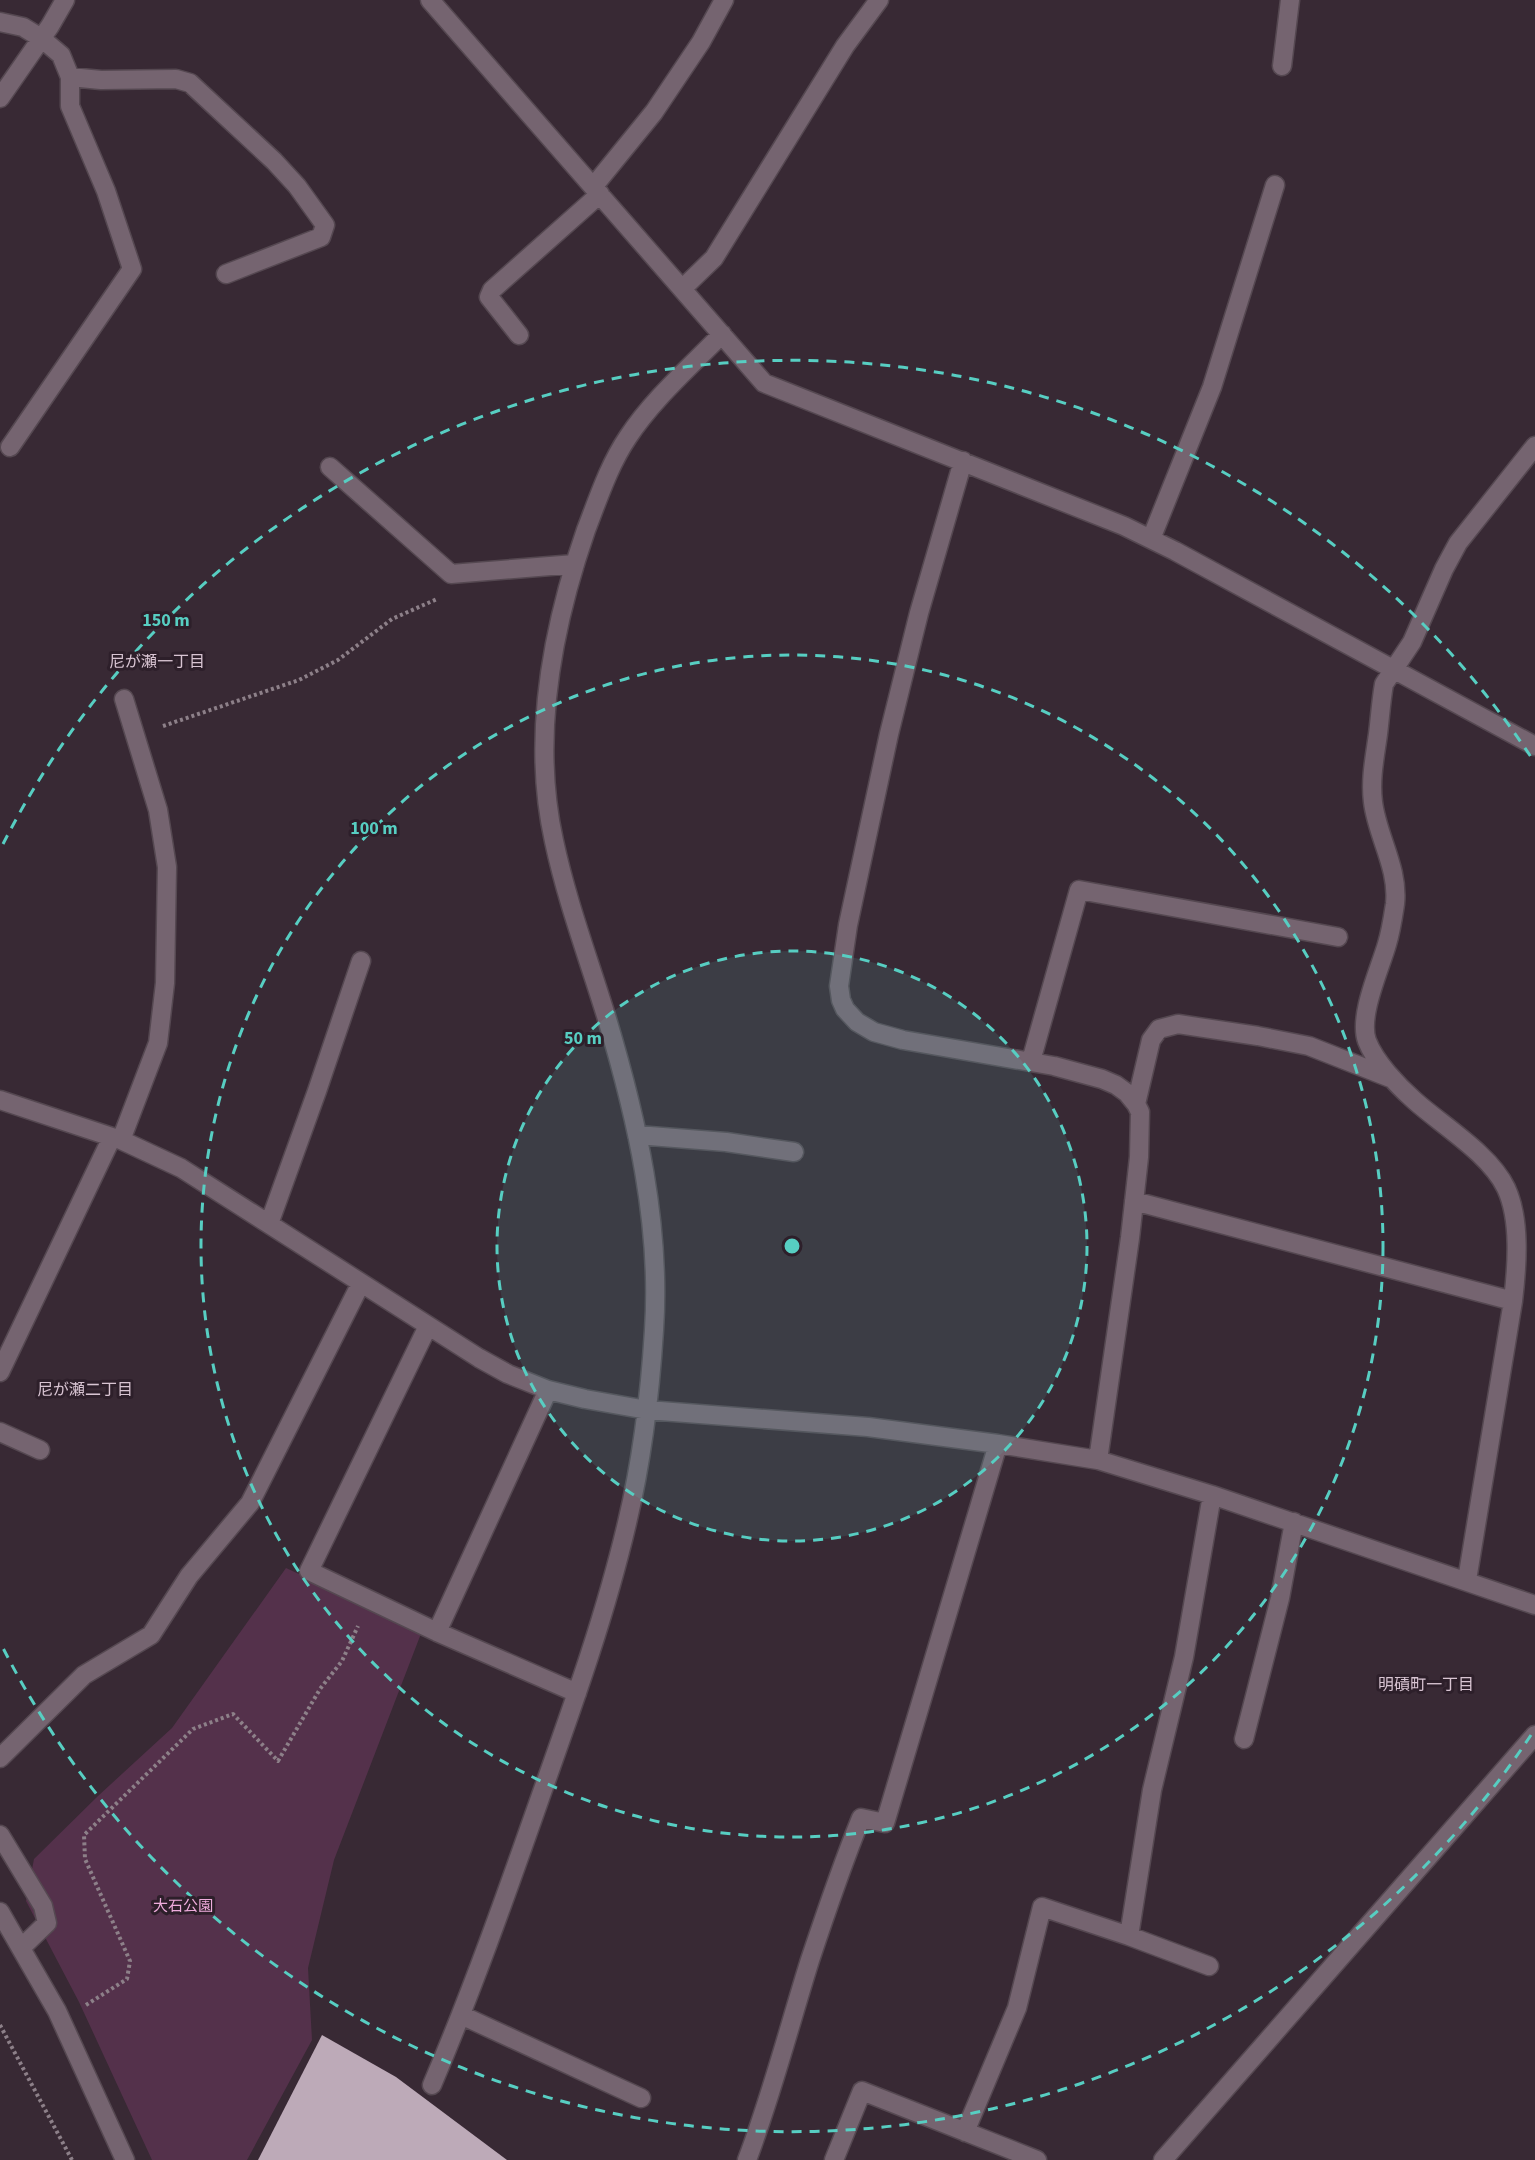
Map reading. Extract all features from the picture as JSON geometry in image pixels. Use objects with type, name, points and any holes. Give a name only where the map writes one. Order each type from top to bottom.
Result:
[{"type":"street","points":[[0,98],[65,0]]},
{"type":"street","points":[[430,0],[764,383],[1056,498],[1151,539],[1535,746]]},
{"type":"street","points":[[519,335],[489,297],[492,290],[597,191],[654,112],[700,42],[724,0]]},
{"type":"street","points":[[682,289],[714,258],[845,46],[879,0]]},
{"type":"street","points":[[1282,66],[1290,0]]},
{"type":"street","points":[[0,22],[23,27],[41,38],[61,55],[70,77],[70,106],[106,191],[132,269],[10,447]]},
{"type":"street","points":[[70,77],[101,80],[176,78],[190,83],[274,161],[297,186],[325,225],[321,237],[226,274]]},
{"type":"street","points":[[1151,539],[1212,387],[1275,185]]},
{"type":"street","points":[[432,2085],[462,2015],[577,1693],[627,1523],[647,1410],[654,1326],[655,1279],[650,1213],[637,1135],[617,1054],[579,934],[553,837],[547,791],[545,722],[551,668],[575,564],[598,498],[619,452],[629,435],[654,405],[722,334]]},
{"type":"street","points":[[1467,1580],[1513,1301],[1516,1236],[1512,1206],[1506,1188],[1494,1170],[1405,1093],[1366,1040],[1365,1017],[1388,941],[1395,901],[1392,869],[1373,803],[1372,788],[1384,684],[1412,642],[1458,543],[1535,446]]},
{"type":"street","points":[[963,462],[919,613],[888,734],[848,926],[839,986],[845,1009],[856,1022],[874,1032],[903,1040],[1031,1061],[1102,1079],[1127,1093],[1136,1104],[1140,1112],[1139,1157],[1098,1460]]},
{"type":"street","points":[[330,467],[451,574],[575,564]]},
{"type":"street","points":[[0,1372],[116,1138],[158,1043],[165,983],[167,867],[158,810],[124,699]]},
{"type":"street","points":[[1031,1061],[1079,890],[1338,937]]},
{"type":"street","points":[[269,1224],[318,1091],[361,961]]},
{"type":"street","points":[[1136,1104],[1151,1040],[1159,1029],[1178,1024],[1309,1046],[1393,1079]]},
{"type":"street","points":[[0,1100],[116,1138],[181,1168],[428,1326],[508,1374],[549,1390],[647,1410],[868,1427],[1098,1460],[1294,1522],[1535,1605]]},
{"type":"street","points":[[637,1135],[726,1142],[794,1152]]},
{"type":"street","points":[[1134,1201],[1513,1301]]},
{"type":"street","points":[[0,1758],[84,1675],[151,1635],[189,1576],[250,1503],[362,1283]]},
{"type":"street","points":[[428,1326],[309,1571],[437,1632],[577,1693]]},
{"type":"street","points":[[437,1632],[549,1390]]},
{"type":"street","points":[[0,1432],[40,1450]]},
{"type":"street","points":[[747,2160],[764,2115],[834,1886],[861,1818],[885,1823],[998,1444]]},
{"type":"street","points":[[1129,1936],[1152,1790],[1184,1657],[1212,1495]]},
{"type":"street","points":[[1244,1739],[1280,1598],[1294,1522]]},
{"type":"street","points":[[1163,2160],[1535,1735]]},
{"type":"street","points":[[0,1835],[44,1906],[47,1923],[21,1948]]},
{"type":"street","points":[[965,2132],[1017,2008],[1042,1907],[1209,1966]]},
{"type":"street","points":[[0,1912],[57,2011],[125,2160]]},
{"type":"street","points":[[462,2015],[641,2098]]},
{"type":"street","points":[[834,2160],[862,2091],[1037,2160]]},
{"type":"path","points":[[136,735],[299,680],[338,660],[392,619],[458,590],[469,573]]},
{"type":"path","points":[[80,2009],[127,1979],[130,1961],[85,1859],[84,1835],[193,1729],[203,1725],[232,1714],[278,1761],[320,1689],[342,1661],[360,1621]]},
{"type":"path","points":[[0,2025],[72,2160]]},
{"type":"green space","name":"大石公園","points":[[286,1568],[422,1631],[334,1860],[308,1968],[312,2040],[247,2160],[152,2160],[79,2002],[26,1901],[34,1859],[172,1728]]},
{"type":"building","points":[[322,2035],[396,2077],[507,2160],[258,2160]]},
{"type":"district","name":"尼が瀬一丁目","points":[[157,661]]},
{"type":"district","name":"尼が瀬二丁目","points":[[85,1389]]},
{"type":"district","name":"明磧町一丁目","points":[[1426,1684]]}]
